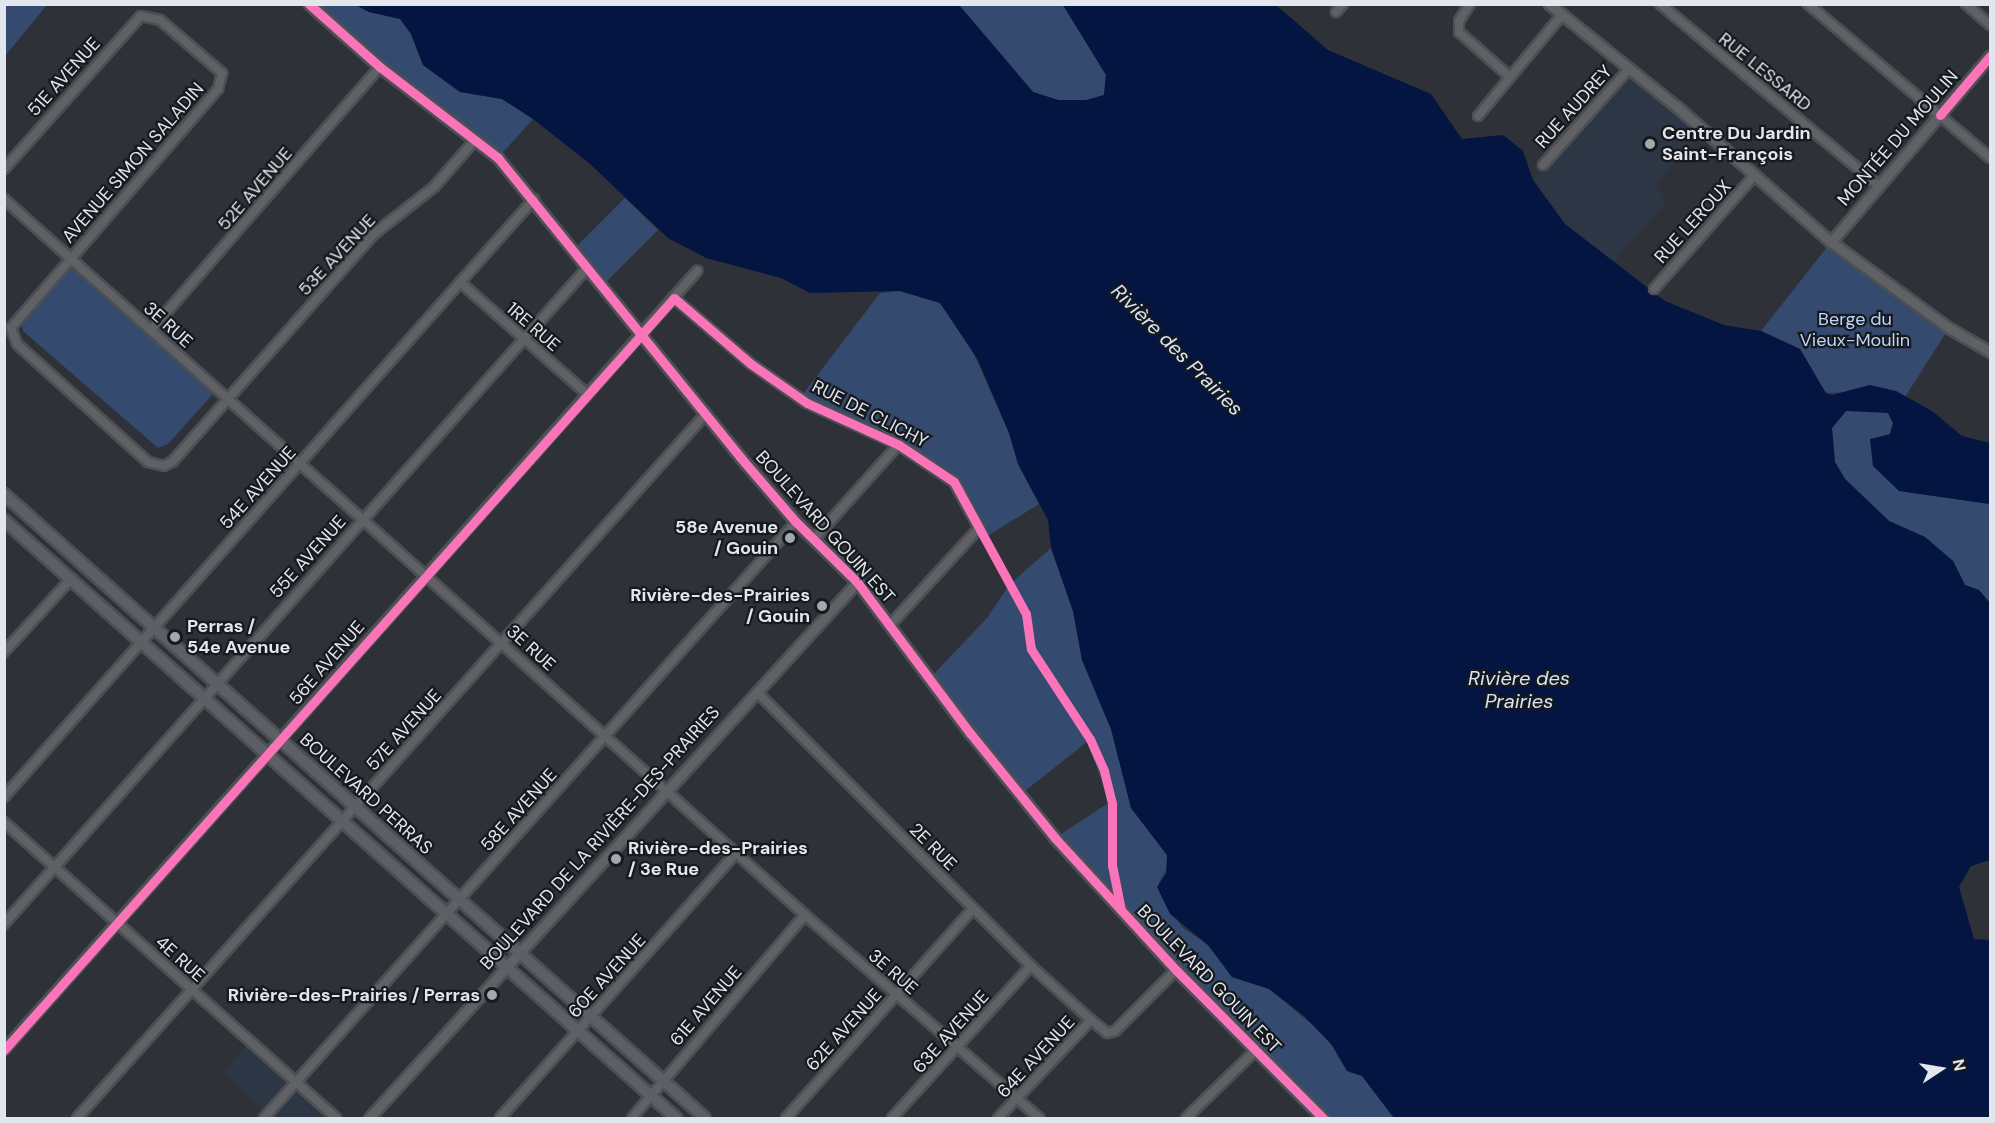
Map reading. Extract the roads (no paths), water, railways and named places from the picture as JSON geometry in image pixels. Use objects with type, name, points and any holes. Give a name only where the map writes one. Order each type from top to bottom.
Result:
[{"type":"main road","name":"BOULEVARD PERRAS","points":[[4,494],[705,1119]]},
{"type":"main road","name":"BOULEVARD PERRAS","points":[[4,520],[676,1119]]},
{"type":"street","name":"BOULEVARD GOUIN EST","points":[[309,4],[380,67],[475,140],[534,199],[705,415],[796,522],[857,582],[1056,838],[1176,970],[1323,1119]]},
{"type":"street","points":[[1336,12],[1342,4]]},
{"type":"street","points":[[1470,4],[1459,21],[1459,32],[1510,77]]},
{"type":"street","points":[[1550,4],[1561,16],[1676,106],[1831,242],[1949,328],[1990,352]]},
{"type":"street","name":"RUE LESSARD","points":[[1660,4],[1879,186]]},
{"type":"street","points":[[1808,4],[1990,158]]},
{"type":"street","points":[[1966,4],[1990,25]]},
{"type":"street","name":"51E AVENUE","points":[[4,169],[133,22],[141,16],[153,15]]},
{"type":"street","name":"AVENUE SIMON SALADIN","points":[[70,257],[222,82],[218,67],[153,15]]},
{"type":"street","points":[[1478,116],[1561,16]]},
{"type":"street","name":"MONTÉE DU MOULIN","points":[[1831,242],[1990,56]]},
{"type":"street","name":"52E AVENUE","points":[[151,330],[380,67]]},
{"type":"street","name":"RUE AUDREY","points":[[1543,165],[1628,70]]},
{"type":"street","name":"53E AVENUE","points":[[70,257],[15,321],[12,336],[148,462],[164,466],[173,461],[374,234],[434,187],[475,140]]},
{"type":"street","name":"RUE LEROUX","points":[[1654,289],[1754,176]]},
{"type":"street","name":"3E RUE","points":[[4,199],[805,915],[1039,1119]]},
{"type":"street","name":"54E AVENUE","points":[[4,797],[534,199]]},
{"type":"street","name":"55E AVENUE","points":[[4,924],[588,267]]},
{"type":"street","name":"56E AVENUE","points":[[4,1050],[698,271]]},
{"type":"street","name":"1RE RUE","points":[[460,282],[587,394]]},
{"type":"street","name":"RUE DE CLICHY","points":[[674,298],[733,350],[807,403],[898,445],[954,482],[979,528],[890,625]]},
{"type":"street","name":"57E AVENUE","points":[[77,1119],[705,415]]},
{"type":"street","points":[[814,539],[898,445]]},
{"type":"street","name":"58E AVENUE","points":[[264,1119],[796,522]]},
{"type":"street","points":[[4,652],[70,580]]},
{"type":"street","name":"BOULEVARD DE LA RIVIÈRE-DES-PRAIRIES","points":[[369,1119],[505,966],[857,582]]},
{"type":"street","name":"2E RUE","points":[[757,692],[972,909],[1091,1020]]},
{"type":"street","name":"4E RUE","points":[[4,822],[336,1119]]},
{"type":"street","name":"60E AVENUE","points":[[500,1119],[736,853]]},
{"type":"street","name":"62E AVENUE","points":[[786,1119],[972,909]]},
{"type":"street","name":"61E AVENUE","points":[[632,1119],[805,915]]},
{"type":"street","name":"63E AVENUE","points":[[892,1119],[1031,966]]},
{"type":"street","name":"64E AVENUE","points":[[998,1119],[1091,1020],[1107,1033],[1116,1031],[1176,970]]},
{"type":"street","points":[[1186,1119],[1255,1051]]},
{"type":"street","points":[[1196,1108],[1198,1119]]},
{"type":"water","name":"Rivière des Prairies","points":[[356,5],[959,5],[1033,92],[1058,100],[1086,100],[1104,95],[1106,75],[1063,5],[1276,5],[1328,50],[1431,94],[1462,139],[1503,135],[1523,151],[1533,180],[1565,224],[1665,301],[1724,325],[1761,331],[1800,349],[1826,393],[1832,395],[1870,385],[1896,391],[1932,411],[1962,436],[1990,443],[1990,504],[1899,491],[1873,466],[1870,439],[1890,434],[1893,423],[1888,413],[1846,411],[1832,428],[1835,462],[1845,479],[1889,521],[1925,537],[1953,561],[1965,585],[1979,590],[1990,603],[1990,860],[1971,866],[1959,887],[1974,939],[1990,940],[1990,1118],[1394,1118],[1362,1076],[1347,1071],[1332,1045],[1304,1016],[1269,989],[1232,977],[1208,945],[1170,914],[1157,887],[1166,874],[1167,855],[1131,808],[1111,729],[1082,660],[1073,611],[1051,548],[1048,520],[1018,464],[1009,433],[978,360],[940,303],[900,291],[810,293],[781,278],[706,258],[668,238],[589,163],[533,119],[502,99],[460,92],[423,65],[411,34],[400,19],[369,12]]},
{"type":"place","name":"Centre Du Jardin Saint-François","points":[[1650,144]]},
{"type":"place","name":"58e Avenue / Gouin","points":[[790,538]]},
{"type":"place","name":"Rivière-des-Prairies / Gouin","points":[[822,606]]},
{"type":"place","name":"Perras / 54e Avenue","points":[[175,637]]},
{"type":"place","name":"Rivière-des-Prairies / 3e Rue","points":[[616,859]]},
{"type":"place","name":"Rivière-des-Prairies / Perras","points":[[492,995]]},
{"type":"park label","name":"Berge du Vieux-Moulin","points":[[1855,330]]}]
